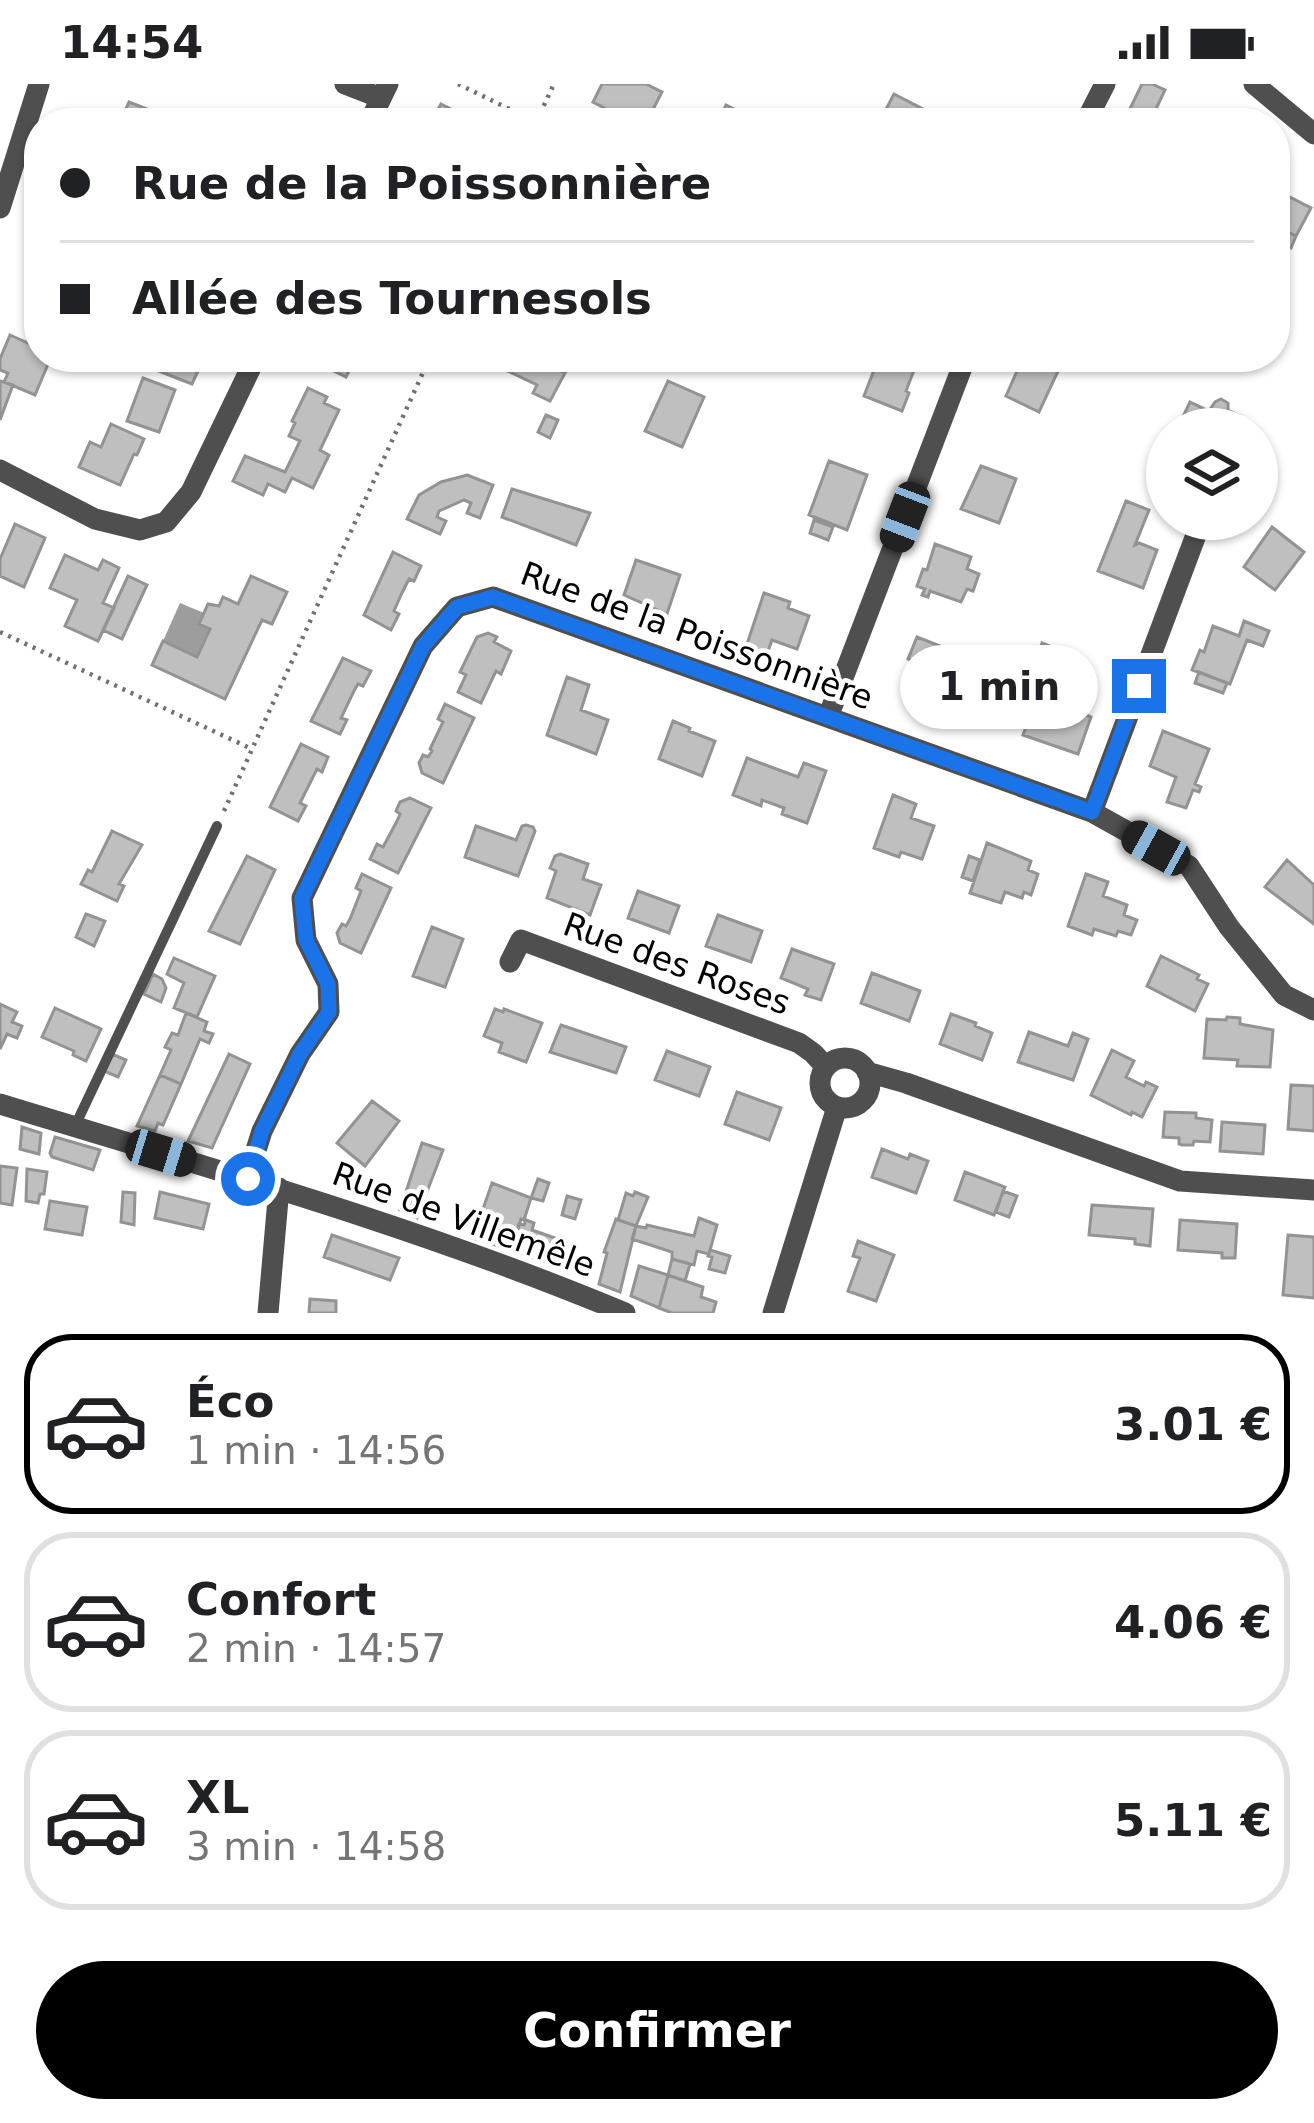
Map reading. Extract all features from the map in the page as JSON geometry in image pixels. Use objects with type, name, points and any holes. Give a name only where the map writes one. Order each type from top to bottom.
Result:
[{"type":"street","points":[[345,84],[384,91]]},
{"type":"street","points":[[1254,84],[1283,108]]},
{"type":"street","points":[[1290,114],[1314,134]]},
{"type":"street","points":[[0,208],[24,130]]},
{"type":"street","points":[[0,470],[95,519],[140,530],[166,523],[191,492],[249,372]]},
{"type":"street","points":[[828,717],[960,372]]},
{"type":"street","points":[[1092,812],[1194,540]]},
{"type":"street","name":"Rue de la Poissonnière","points":[[248,1179],[262,1131],[300,1054],[329,1012],[328,984],[306,940],[302,898],[423,646],[457,607],[493,597],[1092,812],[1189,866],[1229,927],[1284,995],[1314,1010]]},
{"type":"street","name":"Rue des Roses","points":[[510,962],[521,940],[799,1043],[826,1067]]},
{"type":"street","points":[[868,1072],[867,1096],[854,1107],[830,1104],[820,1090],[826,1067],[848,1058],[868,1072],[1180,1181],[1314,1190]]},
{"type":"street","name":"Rue de Villemêle","points":[[0,1104],[279,1188],[527,1272],[625,1313]]},
{"type":"street","points":[[773,1313],[837,1107]]},
{"type":"street","points":[[268,1313],[279,1188]]},
{"type":"lane","points":[[75,1126],[217,826]]},
{"type":"path","points":[[458,84],[507,108]]},
{"type":"path","points":[[217,826],[423,372]]},
{"type":"path","points":[[0,632],[252,749]]},
{"type":"shaded area","points":[[180,603],[204,613],[199,624],[210,629],[197,657],[163,641]]},
{"type":"building","points":[[602,84],[646,84],[662,92],[654,108],[604,108],[593,102]]},
{"type":"building","points":[[1142,84],[1165,90],[1156,108],[1130,108]]},
{"type":"building","points":[[894,94],[921,108],[887,108]]},
{"type":"building","points":[[1290,197],[1311,208],[1296,236],[1290,233]]},
{"type":"building","points":[[10,335],[24,341],[24,372],[45,372],[35,395],[4,382],[8,373],[0,370]]},
{"type":"building","points":[[161,372],[198,372],[192,384]]},
{"type":"building","points":[[510,372],[565,373],[550,401],[533,393],[537,385]]},
{"type":"building","points":[[873,372],[913,372],[902,411],[864,396]]},
{"type":"building","points":[[1017,372],[1058,372],[1039,412],[1006,396]]},
{"type":"building","points":[[143,378],[175,390],[159,432],[127,421]]},
{"type":"building","points":[[0,381],[13,385],[0,420]]},
{"type":"building","points":[[668,381],[704,397],[682,447],[645,431]]},
{"type":"building","points":[[308,388],[327,397],[324,403],[339,410],[320,450],[329,455],[313,488],[292,478],[285,492],[268,484],[263,495],[233,481],[245,456],[285,472],[300,441],[289,436],[292,421]]},
{"type":"building","points":[[1221,399],[1228,408],[1211,408]]},
{"type":"building","points":[[546,415],[558,420],[550,438],[538,432]]},
{"type":"building","points":[[111,424],[144,439],[120,485],[79,467],[90,442],[101,447]]},
{"type":"building","points":[[829,461],[867,475],[847,530],[809,515]]},
{"type":"building","points":[[981,466],[1016,479],[999,523],[961,509]]},
{"type":"building","points":[[467,475],[493,485],[480,518],[467,513],[471,503],[464,500],[439,511],[437,517],[446,521],[440,534],[407,519],[419,495]]},
{"type":"building","points":[[512,489],[590,513],[576,545],[502,517]]},
{"type":"building","points":[[1126,501],[1146,509],[1135,545],[1157,550],[1143,588],[1098,571]]},
{"type":"building","points":[[814,520],[833,527],[828,540],[810,533]]},
{"type":"building","points":[[15,524],[45,538],[24,587],[0,576],[0,559]]},
{"type":"building","points":[[1278,532],[1304,552],[1275,590],[1244,567],[1263,540],[1278,540]]},
{"type":"building","points":[[935,544],[971,557],[967,569],[979,574],[973,591],[967,589],[961,602],[930,591],[928,597],[922,595],[925,589],[917,586]]},
{"type":"building","points":[[393,552],[421,566],[401,595],[391,630],[364,615]]},
{"type":"building","points":[[65,555],[98,570],[103,560],[119,568],[103,603],[114,608],[98,641],[65,626],[77,600],[50,588]]},
{"type":"building","points":[[636,560],[680,575],[667,614],[624,595]]},
{"type":"building","points":[[128,576],[147,585],[122,639],[103,630]]},
{"type":"building","points":[[251,576],[287,592],[272,624],[262,620],[225,699],[152,665],[163,641],[197,657],[210,629],[199,624],[208,604],[219,606],[223,597],[238,604]]},
{"type":"building","points":[[764,593],[790,602],[788,608],[809,616],[797,649],[772,640],[767,654],[746,647]]},
{"type":"building","points":[[1244,621],[1269,631],[1263,646],[1247,640],[1230,684],[1192,670],[1213,626],[1239,636]]},
{"type":"building","points":[[488,633],[511,651],[481,703],[458,692],[466,675],[460,672],[477,637]]},
{"type":"building","points":[[917,637],[968,657],[944,702],[913,690],[922,665],[908,659]]},
{"type":"building","points":[[1042,643],[1052,647],[1045,664],[1027,658],[1031,648],[1039,652]]},
{"type":"building","points":[[343,658],[371,671],[363,686],[358,684],[354,691],[341,718],[347,720],[340,734],[311,721]]},
{"type":"building","points":[[1199,672],[1227,683],[1223,693],[1195,683]]},
{"type":"building","points":[[567,677],[589,685],[581,710],[608,720],[596,754],[547,735]]},
{"type":"building","points":[[1037,697],[1091,717],[1078,754],[1023,735]]},
{"type":"building","points":[[445,704],[474,718],[443,783],[422,773],[419,763],[432,751]]},
{"type":"building","points":[[673,721],[715,741],[702,776],[659,759]]},
{"type":"building","points":[[1163,731],[1209,749],[1195,784],[1201,787],[1199,792],[1193,790],[1186,808],[1167,802],[1176,777],[1150,766]]},
{"type":"building","points":[[301,744],[328,757],[300,803],[306,806],[298,821],[270,807]]},
{"type":"building","points":[[747,758],[798,777],[804,763],[826,771],[807,823],[782,814],[784,808],[762,800],[761,806],[733,795]]},
{"type":"building","points":[[893,795],[916,804],[911,818],[934,826],[922,859],[874,848]]},
{"type":"building","points":[[410,798],[431,808],[398,873],[370,859],[377,844],[383,847],[397,821],[400,802]]},
{"type":"building","points":[[526,825],[535,831],[518,876],[465,857],[476,826],[516,840]]},
{"type":"building","points":[[112,831],[142,845],[119,884],[124,886],[117,901],[81,884]]},
{"type":"building","points":[[987,843],[1031,861],[1028,870],[1038,874],[1031,895],[1024,892],[1022,898],[1005,892],[1001,903],[970,893]]},
{"type":"building","points":[[560,854],[588,864],[583,879],[601,885],[590,915],[547,898],[556,871],[550,868]]},
{"type":"building","points":[[247,856],[275,870],[240,944],[209,931]]},
{"type":"building","points":[[969,856],[980,860],[973,881],[962,877]]},
{"type":"building","points":[[1287,860],[1314,885],[1314,924],[1265,887]]},
{"type":"building","points":[[362,874],[391,888],[361,953],[340,943],[337,933],[350,919]]},
{"type":"building","points":[[1086,874],[1108,882],[1103,896],[1127,905],[1124,915],[1137,920],[1131,935],[1094,929],[1092,935],[1068,926]]},
{"type":"building","points":[[638,891],[679,906],[669,933],[628,918]]},
{"type":"building","points":[[86,914],[105,921],[94,946],[76,937]]},
{"type":"building","points":[[718,915],[762,931],[751,962],[706,946]]},
{"type":"building","points":[[432,927],[463,939],[445,987],[413,976]]},
{"type":"building","points":[[792,949],[834,964],[821,1000],[781,978]]},
{"type":"building","points":[[1161,956],[1208,984],[1195,1011],[1147,986]]},
{"type":"building","points":[[174,958],[215,976],[197,1017],[174,1008],[184,983],[167,974]]},
{"type":"building","points":[[872,973],[920,991],[909,1021],[861,1003]]},
{"type":"building","points":[[153,974],[166,988],[161,1002],[144,994]]},
{"type":"building","points":[[0,1004],[17,1012],[12,1022],[22,1026],[17,1038],[7,1034],[0,1049]]},
{"type":"building","points":[[55,1008],[101,1029],[86,1061],[42,1037]]},
{"type":"building","points":[[495,1009],[542,1023],[526,1062],[499,1052],[502,1043],[484,1036]]},
{"type":"building","points":[[186,1013],[207,1022],[204,1031],[213,1034],[209,1043],[200,1039],[181,1084],[160,1075],[171,1050],[165,1047],[172,1033],[178,1035]]},
{"type":"building","points":[[951,1014],[992,1033],[982,1060],[940,1044]]},
{"type":"building","points":[[1227,1017],[1273,1030],[1270,1067],[1204,1058],[1207,1019]]},
{"type":"building","points":[[561,1025],[626,1047],[616,1073],[550,1052]]},
{"type":"building","points":[[1029,1032],[1068,1046],[1073,1033],[1088,1039],[1073,1080],[1018,1062]]},
{"type":"building","points":[[1112,1050],[1134,1061],[1126,1077],[1157,1087],[1142,1117],[1091,1095]]},
{"type":"building","points":[[667,1051],[710,1067],[699,1096],[655,1080]]},
{"type":"building","points":[[112,1054],[126,1060],[118,1077],[104,1071]]},
{"type":"building","points":[[229,1054],[250,1064],[212,1148],[188,1141]]},
{"type":"building","points":[[160,1075],[181,1084],[163,1125],[158,1123],[155,1131],[137,1126]]},
{"type":"building","points":[[1291,1085],[1314,1086],[1314,1131],[1288,1129]]},
{"type":"building","points":[[737,1092],[781,1108],[769,1140],[725,1124]]},
{"type":"building","points":[[372,1101],[399,1121],[365,1166],[337,1143]]},
{"type":"building","points":[[1165,1112],[1196,1113],[1196,1118],[1212,1120],[1210,1142],[1182,1145],[1179,1138],[1163,1137]]},
{"type":"building","points":[[1222,1122],[1265,1125],[1263,1154],[1220,1151]]},
{"type":"building","points":[[22,1127],[41,1133],[39,1154],[20,1149]]},
{"type":"building","points":[[55,1137],[100,1150],[93,1170],[52,1157]]},
{"type":"building","points":[[422,1143],[443,1150],[417,1218],[400,1210]]},
{"type":"building","points":[[882,1149],[928,1161],[916,1193],[872,1177]]},
{"type":"building","points":[[0,1166],[17,1168],[12,1205],[0,1203]]},
{"type":"building","points":[[27,1169],[47,1172],[38,1203],[26,1201]]},
{"type":"building","points":[[965,1172],[1005,1187],[994,1215],[955,1200]]},
{"type":"building","points":[[538,1179],[549,1183],[543,1201],[531,1198]]},
{"type":"building","points":[[492,1183],[531,1198],[512,1250],[473,1238]]},
{"type":"building","points":[[1003,1191],[1017,1196],[1009,1217],[996,1212]]},
{"type":"building","points":[[123,1192],[135,1193],[134,1225],[121,1222]]},
{"type":"building","points":[[160,1192],[209,1204],[203,1229],[155,1218]]},
{"type":"building","points":[[635,1192],[648,1197],[636,1226],[618,1220],[626,1193],[633,1196]]},
{"type":"building","points":[[567,1196],[581,1200],[575,1219],[562,1215]]},
{"type":"building","points":[[50,1201],[87,1207],[82,1235],[45,1229]]},
{"type":"building","points":[[1092,1205],[1153,1209],[1150,1246],[1135,1244],[1135,1239],[1089,1235]]},
{"type":"building","points":[[699,1218],[717,1225],[709,1254],[697,1251],[694,1265],[632,1239],[636,1226],[647,1225],[694,1236]]},
{"type":"building","points":[[616,1219],[636,1226],[620,1292],[599,1284]]},
{"type":"building","points":[[1180,1220],[1237,1224],[1235,1258],[1178,1250]]},
{"type":"building","points":[[534,1223],[532,1230],[555,1238],[548,1263],[512,1250],[519,1224]]},
{"type":"building","points":[[332,1235],[399,1258],[390,1280],[324,1257]]},
{"type":"building","points":[[1288,1235],[1314,1237],[1314,1298],[1283,1295]]},
{"type":"building","points":[[858,1241],[894,1255],[876,1301],[848,1291],[860,1258],[853,1256]]},
{"type":"building","points":[[710,1250],[730,1256],[725,1273],[709,1269]]},
{"type":"building","points":[[672,1259],[690,1264],[685,1281],[668,1275]]},
{"type":"building","points":[[639,1266],[668,1275],[659,1308],[631,1296]]},
{"type":"building","points":[[668,1275],[703,1287],[701,1297],[716,1302],[713,1313],[672,1313],[659,1308]]},
{"type":"building","points":[[310,1299],[336,1301],[336,1313],[309,1313]]},
{"type":"route","points":[[248,1179],[262,1131],[300,1054],[329,1012],[328,984],[306,940],[302,898],[423,646],[457,607],[493,597],[1092,812],[1139,686]]}]
